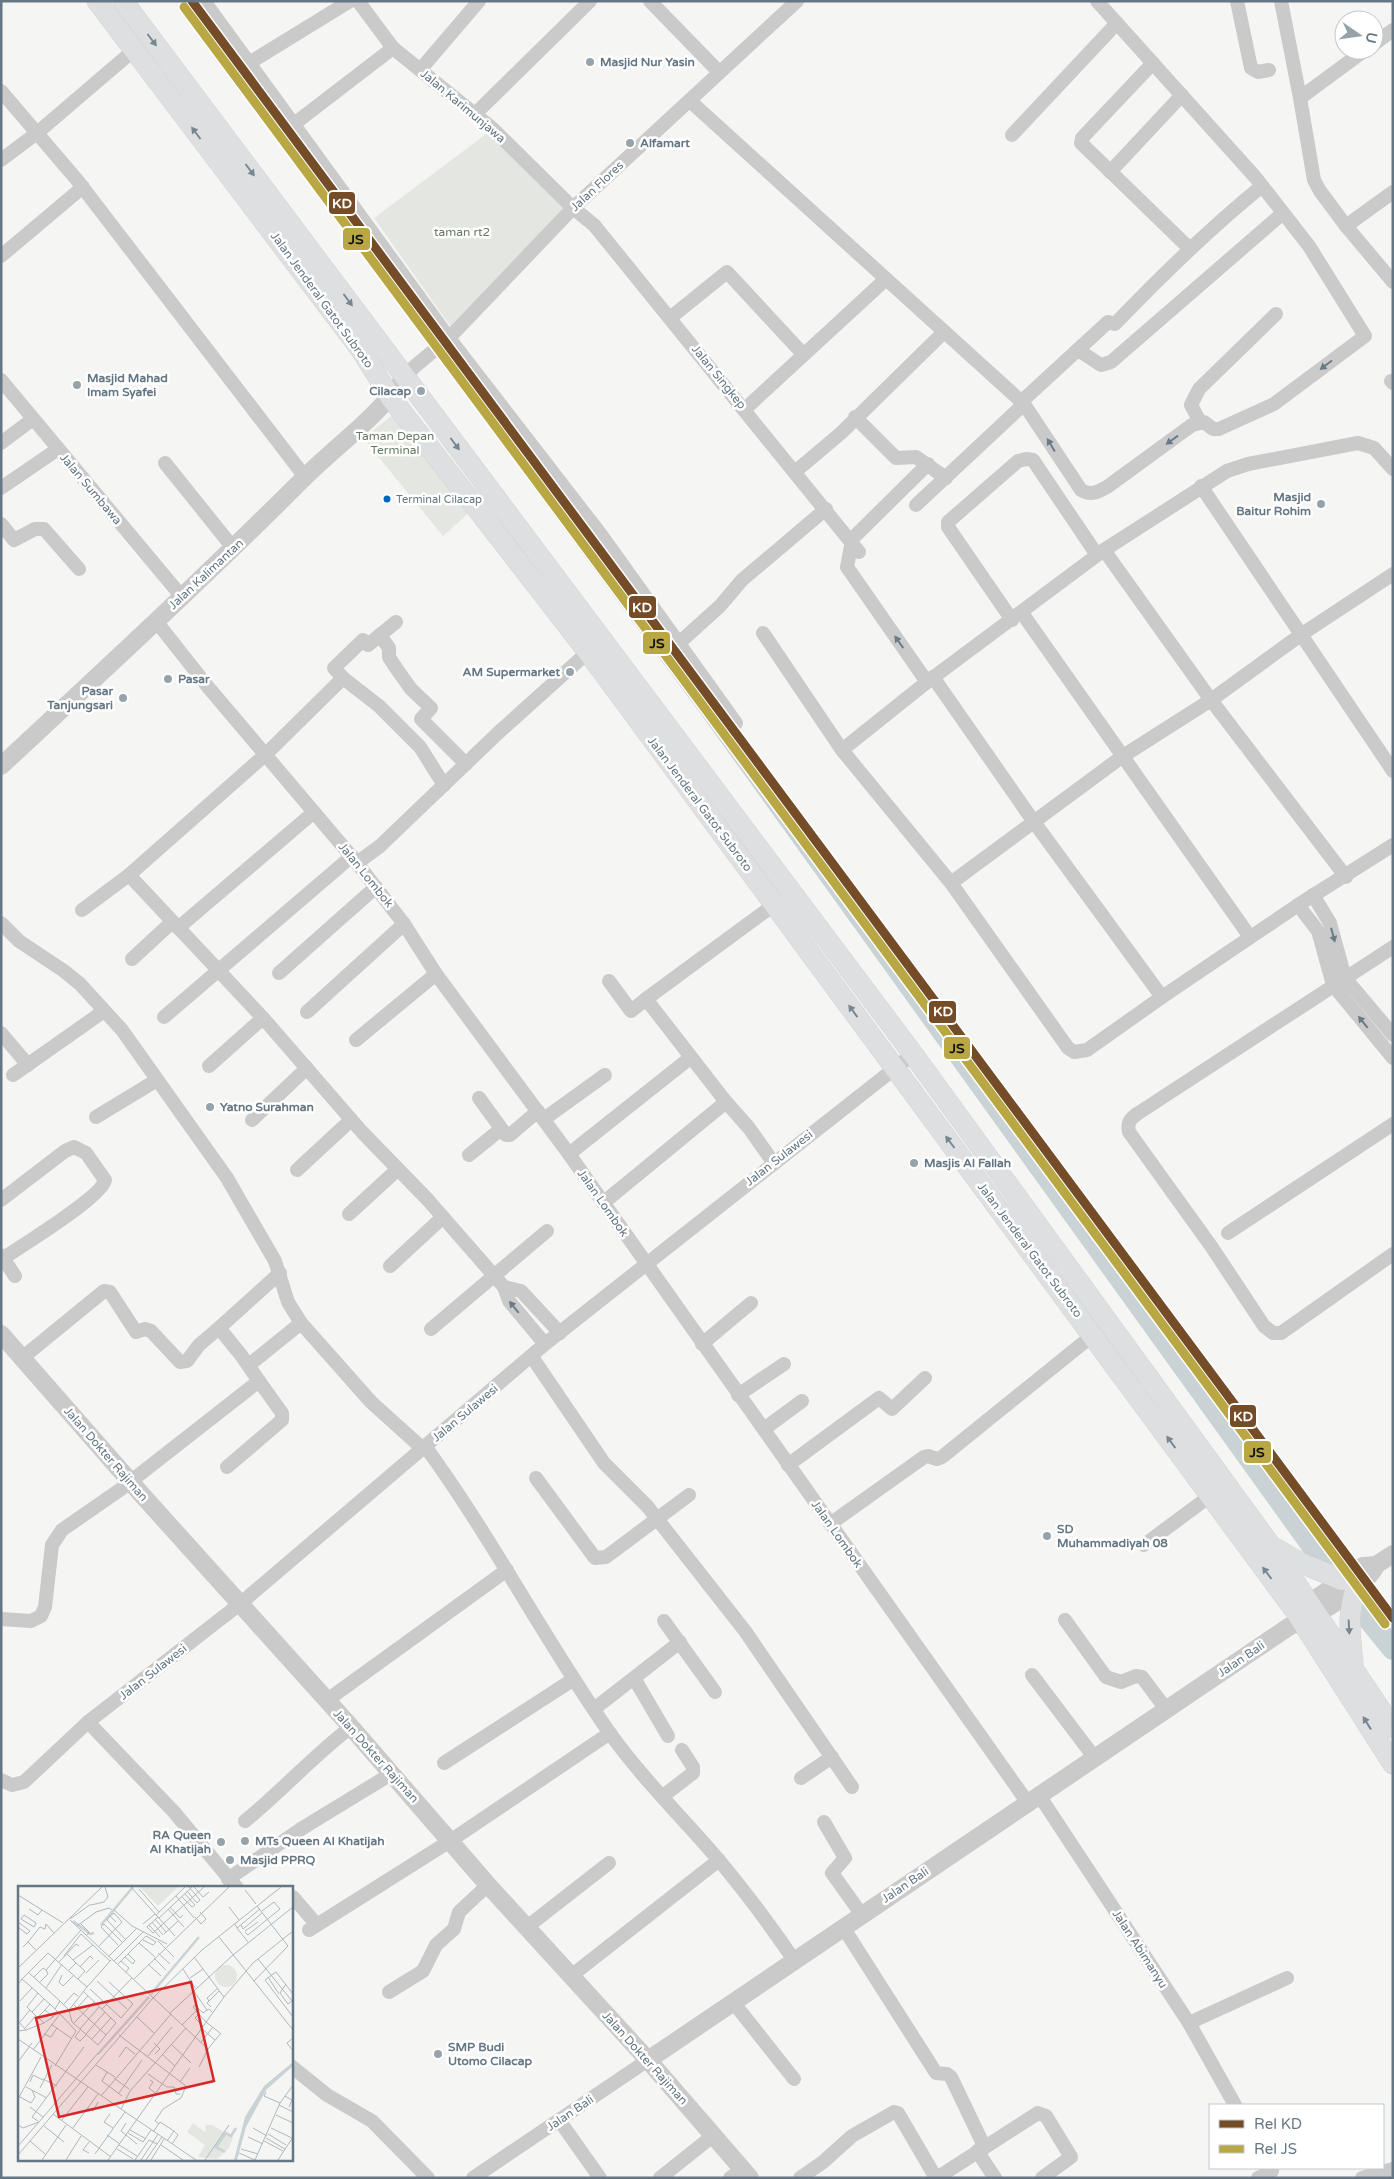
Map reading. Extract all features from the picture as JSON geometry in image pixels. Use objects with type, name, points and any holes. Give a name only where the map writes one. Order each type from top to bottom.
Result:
[{"type":"main road","name":"Jalan Jenderal Gatot Subroto","points":[[97,1],[361,350],[391,398],[588,652],[1210,1496],[1303,1615]]},
{"type":"main road","name":"Jalan Jenderal Gatot Subroto","points":[[123,1],[913,1054],[1271,1546],[1303,1615]]},
{"type":"main road","points":[[1271,1546],[1349,1584],[1349,1625],[1354,1667]]},
{"type":"main road","points":[[1303,1615],[1354,1667],[1393,1728]]},
{"type":"main road","points":[[1303,1615],[1393,1764]]},
{"type":"street","points":[[204,1],[449,338],[602,536],[736,723]]},
{"type":"street","points":[[249,62],[350,1]]},
{"type":"street","name":"Jalan Karimunjawa","points":[[358,1],[392,48],[493,129],[573,208]]},
{"type":"street","points":[[420,70],[479,1]]},
{"type":"street","points":[[475,114],[590,1]]},
{"type":"street","points":[[650,1],[719,72]]},
{"type":"street","name":"Jalan Flores","points":[[405,377],[414,367],[449,338],[573,208],[797,1]]},
{"type":"street","points":[[690,101],[1022,403],[1081,490],[1090,493],[1107,487],[1192,425],[1200,422],[1219,429],[1274,404],[1365,336],[1309,246],[1262,186],[1097,1]]},
{"type":"street","points":[[1236,1],[1251,68],[1258,72],[1269,70]]},
{"type":"street","points":[[1281,1],[1314,180],[1346,226],[1393,282]]},
{"type":"street","points":[[1012,135],[1117,23]]},
{"type":"street","points":[[294,124],[392,48]]},
{"type":"street","points":[[1,160],[37,133],[134,50]]},
{"type":"street","points":[[1300,98],[1351,60]]},
{"type":"street","points":[[1154,63],[1081,140],[1083,146],[1189,248]]},
{"type":"street","points":[[1,91],[83,188],[305,477]]},
{"type":"street","points":[[1110,172],[1182,95]]},
{"type":"street","points":[[916,505],[1108,322],[1115,324],[1189,248],[1262,186]]},
{"type":"street","points":[[1,256],[83,188]]},
{"type":"street","points":[[1346,226],[1393,192]]},
{"type":"street","name":"Jalan Singkep","points":[[573,208],[594,225],[854,544]]},
{"type":"street","points":[[1078,350],[1101,365],[1111,362],[1283,213]]},
{"type":"street","points":[[670,318],[727,272],[804,354]]},
{"type":"street","points":[[745,409],[886,279]]},
{"type":"street","points":[[1200,422],[1191,405],[1199,389],[1276,314]]},
{"type":"street","points":[[796,471],[840,432],[944,332]]},
{"type":"street","name":"Jalan Kalimantan","points":[[1,766],[234,549],[305,477],[391,398],[405,377]]},
{"type":"street","name":"Jalan Sumbawa","points":[[1,380],[182,598]]},
{"type":"street","points":[[855,417],[896,458],[916,457],[946,478]]},
{"type":"street","points":[[1,443],[33,419]]},
{"type":"street","points":[[842,750],[930,680],[1101,552],[1227,471],[1248,464],[1358,443],[1374,448],[1393,469]]},
{"type":"street","points":[[1,488],[58,449]]},
{"type":"street","points":[[1250,937],[1123,756],[948,527],[948,522],[1018,461],[1033,460],[1211,700],[1346,877]]},
{"type":"street","points":[[165,463],[234,549]]},
{"type":"street","points":[[928,464],[854,544],[847,567],[1162,998]]},
{"type":"street","points":[[1201,486],[1393,771]]},
{"type":"street","points":[[679,643],[720,606],[742,580],[826,509]]},
{"type":"street","points":[[1,524],[14,540],[36,529],[44,529],[79,570]]},
{"type":"street","points":[[951,883],[1123,756],[1211,700],[1302,634],[1391,579]]},
{"type":"street","name":"Jalan Lombok","points":[[156,621],[208,687],[355,860],[404,924],[436,974],[569,1154],[830,1524],[1034,1799]]},
{"type":"street","points":[[396,622],[368,645],[363,640],[334,668],[343,678],[380,706],[420,747],[444,784]]},
{"type":"street","points":[[763,632],[842,750],[951,883],[1068,1048],[1074,1052],[1087,1050],[1250,937],[1313,895],[1346,877],[1393,846]]},
{"type":"street","points":[[380,636],[389,648],[389,657],[396,668],[411,689],[431,708],[421,718],[466,764]]},
{"type":"street","points":[[164,1017],[355,860],[380,846],[444,784],[588,652]]},
{"type":"street","points":[[82,910],[129,875],[266,755],[343,678]]},
{"type":"street","points":[[132,959],[314,812]]},
{"type":"street","points":[[129,875],[263,1018],[351,1120],[443,1217],[504,1286],[509,1301],[545,1344]]},
{"type":"street","points":[[279,973],[376,887]]},
{"type":"street","points":[[1313,895],[1330,923],[1339,982],[1393,1035]]},
{"type":"street","points":[[608,981],[631,1011],[774,904]]},
{"type":"street","points":[[1298,905],[1318,931],[1339,982],[1393,1058]]},
{"type":"street","points":[[1,922],[19,940],[64,970],[140,1052],[157,1080],[227,1178],[280,1273],[288,1302],[301,1323],[371,1402],[423,1447],[447,1476],[610,1733],[646,1779],[719,1860],[794,1960]]},
{"type":"street","points":[[307,1012],[404,924]]},
{"type":"street","points":[[1393,947],[1137,1114],[1127,1126],[1129,1132],[1211,1246],[1264,1326],[1273,1333],[1281,1333],[1393,1254]]},
{"type":"street","points":[[356,1040],[436,974]]},
{"type":"street","points":[[646,1000],[773,1162]]},
{"type":"street","points":[[13,1075],[104,1011]]},
{"type":"street","points":[[209,1066],[263,1018]]},
{"type":"street","points":[[1,1033],[28,1065]]},
{"type":"street","name":"Jalan Sulawesi","points":[[1,1780],[12,1785],[24,1782],[88,1722],[241,1603],[545,1344],[773,1162],[913,1054]]},
{"type":"street","points":[[569,1154],[690,1058]]},
{"type":"street","points":[[252,1120],[307,1068]]},
{"type":"street","points":[[479,1098],[506,1135],[510,1135],[605,1075]]},
{"type":"street","points":[[96,1117],[157,1080]]},
{"type":"street","points":[[603,1203],[726,1102]]},
{"type":"street","points":[[297,1170],[351,1120]]},
{"type":"street","points":[[1228,1234],[1393,1124]]},
{"type":"street","points":[[469,1155],[501,1129]]},
{"type":"street","points":[[1,1200],[65,1151],[74,1147],[86,1153],[105,1180],[100,1190],[82,1204],[2,1256],[15,1276]]},
{"type":"street","points":[[349,1214],[398,1169]]},
{"type":"street","points":[[390,1266],[443,1217]]},
{"type":"street","points":[[431,1329],[547,1231]]},
{"type":"street","points":[[22,1358],[104,1290],[110,1292],[136,1332],[146,1329],[151,1331],[180,1362],[187,1360],[199,1345],[280,1273]]},
{"type":"street","points":[[504,1286],[521,1291],[560,1333]]},
{"type":"street","points":[[702,1344],[751,1303]]},
{"type":"street","points":[[248,1365],[301,1323]]},
{"type":"street","points":[[219,1328],[282,1413],[282,1420],[227,1467]]},
{"type":"street","name":"Jalan Dokter Rajiman","points":[[1,1334],[351,1727],[488,1885],[648,2060],[714,2136],[741,2175]]},
{"type":"street","points":[[830,1524],[924,1457],[928,1456],[937,1459],[942,1457],[1093,1335]]},
{"type":"street","points":[[532,1357],[604,1463],[657,1517],[745,1631],[852,1787]]},
{"type":"street","points":[[738,1395],[784,1364]]},
{"type":"street","points":[[788,1465],[879,1398],[892,1409],[925,1378]]},
{"type":"street","points":[[1,1619],[31,1621],[41,1616],[45,1607],[52,1545],[62,1530],[131,1481],[259,1381]]},
{"type":"street","points":[[764,1430],[802,1401]]},
{"type":"street","points":[[536,1478],[595,1558],[606,1557],[657,1517],[689,1495]]},
{"type":"street","points":[[1144,1544],[1210,1496]]},
{"type":"street","name":"Jalan Bali","points":[[473,2178],[1349,1584],[1373,1572],[1376,1565],[1393,1554]]},
{"type":"street","points":[[326,1701],[507,1570]]},
{"type":"street","points":[[1065,1620],[1106,1676],[1121,1682],[1136,1676],[1142,1677],[1166,1709]]},
{"type":"street","points":[[664,1621],[715,1692]]},
{"type":"street","points":[[594,1709],[680,1642]]},
{"type":"street","points":[[1032,1675],[1094,1757]]},
{"type":"street","points":[[634,1678],[668,1736]]},
{"type":"street","points":[[444,1763],[574,1679]]},
{"type":"street","points":[[88,1722],[174,1812],[232,1883],[301,1829],[391,1774]]},
{"type":"street","points":[[245,1821],[276,1795],[316,1754],[351,1727]]},
{"type":"street","points":[[293,1897],[313,1927],[450,1840],[610,1733]]},
{"type":"street","points":[[663,1796],[693,1773],[693,1767],[682,1750]]},
{"type":"street","points":[[801,1778],[832,1756]]},
{"type":"street","name":"Jalan Abimanyu","points":[[1034,1799],[1189,2023],[1234,2104]]},
{"type":"street","points":[[824,1822],[845,1858],[832,1873],[862,1915]]},
{"type":"street","points":[[571,1976],[719,1860]]},
{"type":"street","points":[[527,1927],[609,1863]]},
{"type":"street","points":[[389,1992],[423,1971],[436,1944],[454,1929],[459,1912],[488,1885]]},
{"type":"street","points":[[843,1927],[936,2073],[946,2074],[951,2077],[980,2149],[995,2178]]},
{"type":"street","points":[[1189,2023],[1287,1978]]},
{"type":"street","points":[[733,2002],[794,2079]]},
{"type":"street","points":[[292,2067],[327,2095],[372,2122],[428,2178]]},
{"type":"street","points":[[800,2178],[823,2162],[852,2136],[894,2112],[898,2113],[936,2178],[1035,2114],[1044,2114],[1071,2156],[1042,2178]]},
{"type":"street","points":[[559,2120],[600,2178]]},
{"type":"street","points":[[660,2178],[714,2136]]},
{"type":"street","points":[[1362,2178],[1393,2169]]},
{"type":"street","points":[[1258,2178],[1273,2172]]},
{"type":"green space","name":"taman rt2","points":[[493,129],[573,208],[455,333],[374,218]]},
{"type":"green space","name":"Taman Depan Terminal","points":[[398,411],[473,509],[443,536],[363,438]]},
{"type":"waterway","points":[[448,353],[710,708],[1324,1562]]},
{"type":"waterway","points":[[1353,1600],[1393,1649]]},
{"type":"rail line","name":"KD","points":[[192,1],[1393,1618]]},
{"type":"rail line","name":"JS","points":[[184,7],[1385,1624]]},
{"type":"place","name":"Masjid Nur Yasin","points":[[590,62]]},
{"type":"place","name":"Alfamart","points":[[630,143]]},
{"type":"place","name":"Masjid Mahad Imam Syafei","points":[[77,385]]},
{"type":"place","name":"Cilacap","points":[[421,391]]},
{"type":"place","name":"Terminal Cilacap","points":[[387,499]]},
{"type":"place","name":"Masjid Baitur Rohim","points":[[1321,504]]},
{"type":"place","name":"AM Supermarket","points":[[570,672]]},
{"type":"place","name":"Pasar","points":[[168,679]]},
{"type":"place","name":"Pasar Tanjungsari","points":[[123,698]]},
{"type":"place","name":"Yatno Surahman","points":[[210,1107]]},
{"type":"place","name":"Masjis Al Fallah","points":[[914,1163]]},
{"type":"place","name":"SD Muhammadiyah 08","points":[[1047,1536]]},
{"type":"place","name":"MTs Queen Al Khatijah","points":[[245,1841]]},
{"type":"place","name":"RA Queen Al Khatijah","points":[[221,1842]]},
{"type":"place","name":"Masjid PPRQ","points":[[230,1860]]},
{"type":"place","name":"SMP Budi Utomo Cilacap","points":[[438,2054]]}]
